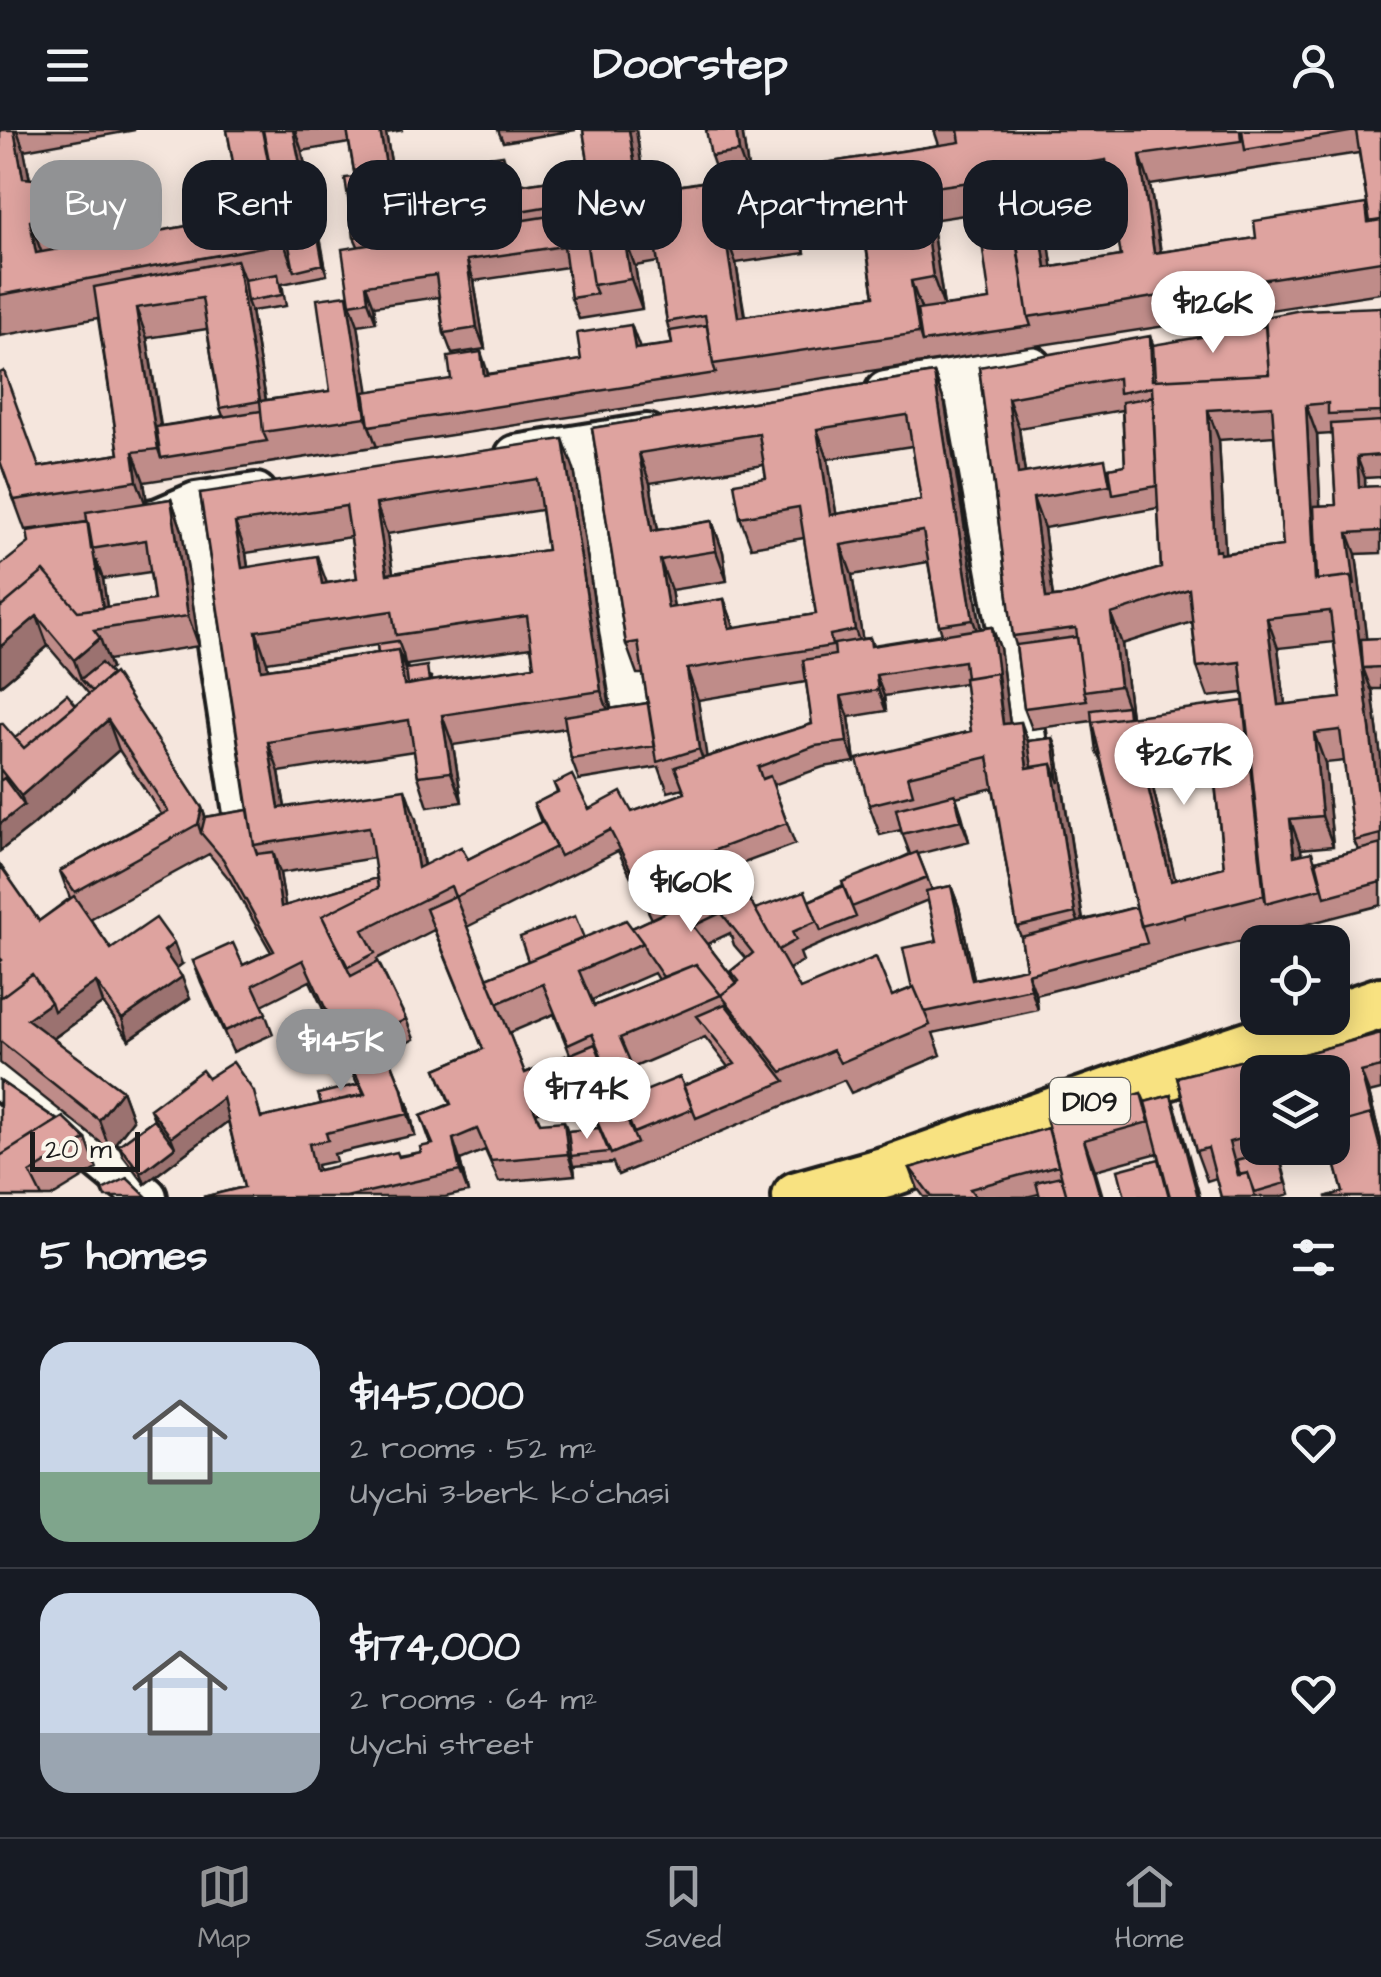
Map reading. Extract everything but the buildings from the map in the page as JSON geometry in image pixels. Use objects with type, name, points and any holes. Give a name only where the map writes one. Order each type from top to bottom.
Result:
[{"type":"main road","name":"D109","points":[[798,1197],[898,1185],[1143,1082],[1381,1003]]},
{"type":"street","points":[[846,400],[1076,360]]},
{"type":"street","points":[[964,378],[1026,745]]},
{"type":"street","points":[[472,462],[689,427]]},
{"type":"street","points":[[591,444],[636,723]]},
{"type":"street","points":[[88,532],[142,524],[196,503],[294,488]]},
{"type":"street","points":[[196,503],[246,825]]},
{"type":"street","points":[[0,1077],[146,1197]]}]
